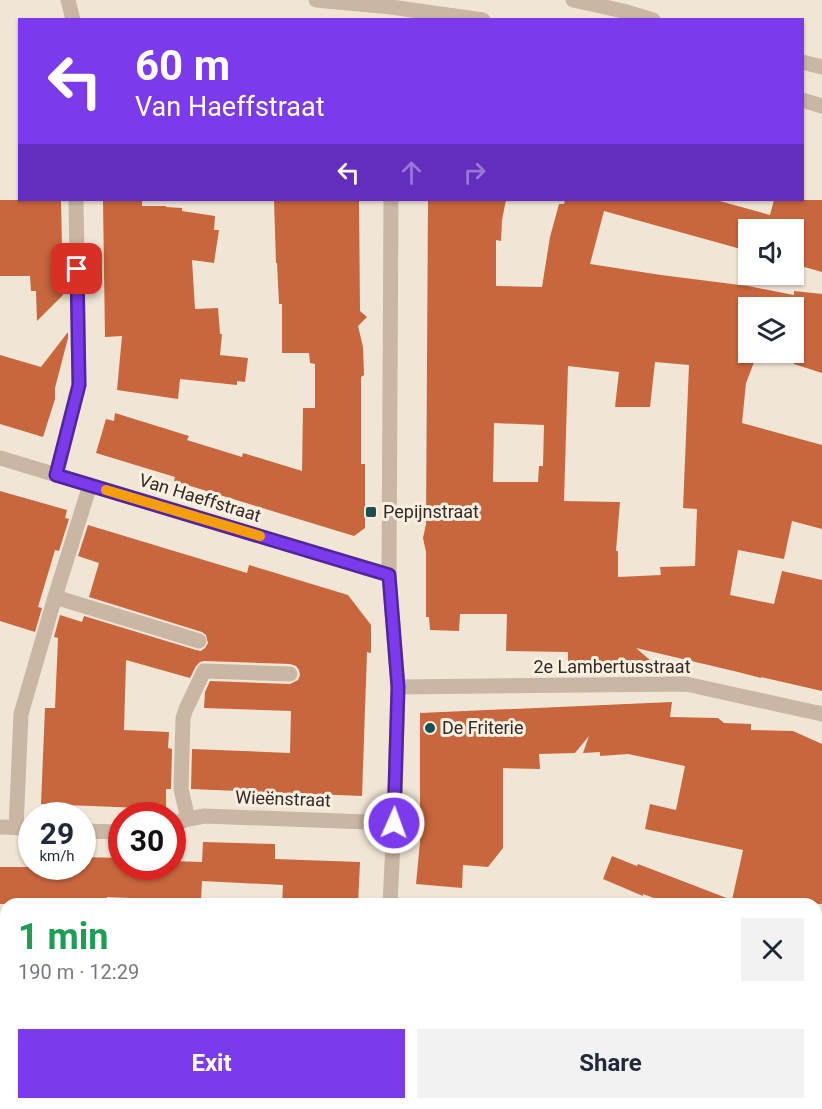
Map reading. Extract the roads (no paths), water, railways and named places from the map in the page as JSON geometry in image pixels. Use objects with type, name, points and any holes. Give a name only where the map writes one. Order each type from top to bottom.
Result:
[{"type":"street","points":[[68,0],[72,18]]},
{"type":"street","points":[[316,0],[466,18]]},
{"type":"street","points":[[573,0],[646,18]]},
{"type":"street","points":[[804,62],[822,67]]},
{"type":"street","points":[[804,101],[822,106]]},
{"type":"street","points":[[56,475],[79,385],[76,201]]},
{"type":"street","points":[[390,898],[398,687],[389,575],[391,201]]},
{"type":"street","name":"Van Haeffstraat","points":[[0,458],[389,575]]},
{"type":"street","points":[[23,802],[21,714],[90,485]]},
{"type":"street","points":[[55,597],[199,642]]},
{"type":"street","points":[[188,819],[181,789],[183,718],[204,671],[290,674]]},
{"type":"street","name":"2e Lambertusstraat","points":[[398,687],[687,684],[822,714]]},
{"type":"street","name":"Wieënstraat","points":[[188,819],[205,816],[394,823]]},
{"type":"street","points":[[0,827],[18,828]]},
{"type":"place","name":"Pepijnstraat","points":[[371,512]]},
{"type":"place","name":"De Friterie","points":[[430,728]]}]
